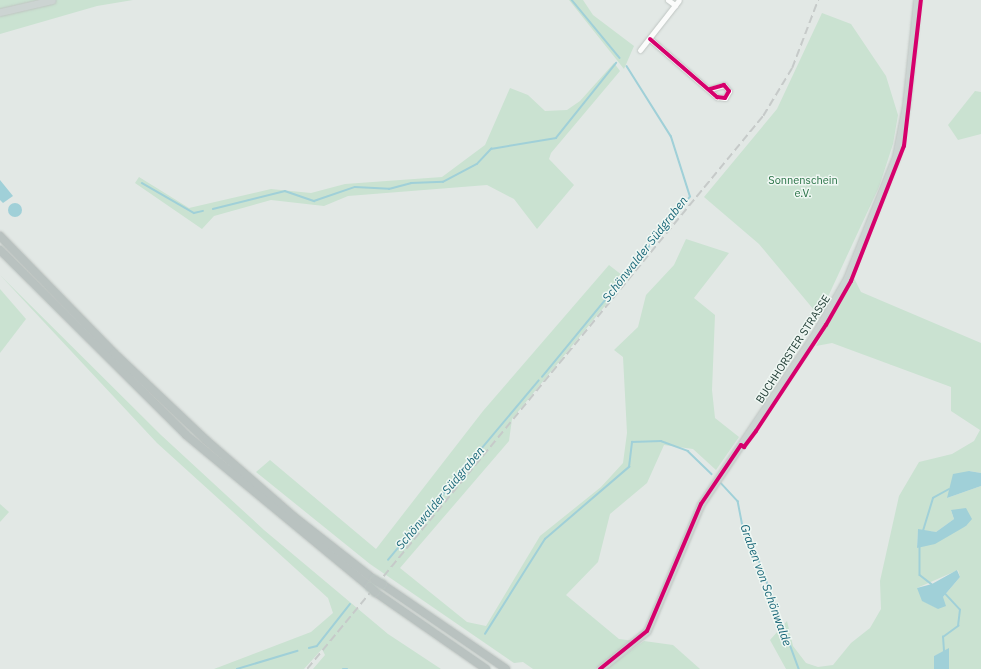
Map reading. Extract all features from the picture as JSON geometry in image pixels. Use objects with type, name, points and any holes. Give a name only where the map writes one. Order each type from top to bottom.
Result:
[{"type":"highway","points":[[0,236],[114,353],[206,440],[293,516],[378,582],[506,669]]},
{"type":"highway","points":[[0,250],[186,434],[372,590],[486,669]]},
{"type":"main road","points":[[0,12],[52,0]]},
{"type":"main road","name":"BUCHHORSTER STRASSE","points":[[600,669],[647,631],[701,504],[844,285],[896,156],[906,105],[917,0]]},
{"type":"street","points":[[668,0],[675,5]]},
{"type":"street","points":[[640,50],[679,0]]},
{"type":"street","points":[[650,39],[710,89]]},
{"type":"green space","points":[[0,0],[133,0],[97,6],[0,34]]},
{"type":"green space","points":[[569,0],[583,0],[593,15],[634,46],[624,69]]},
{"type":"green space","name":"Sonnenschein e.V.","points":[[822,13],[851,24],[886,76],[898,115],[893,144],[879,187],[819,316],[759,244],[704,197],[777,109]]},
{"type":"green space","points":[[614,63],[620,71],[551,153],[549,159],[574,185],[537,229],[514,199],[487,185],[348,196],[324,206],[271,200],[214,216],[202,229],[135,183],[139,177],[189,208],[271,189],[311,193],[345,184],[442,177],[485,145],[510,88],[528,95],[545,111],[567,110],[580,101]]},
{"type":"green space","points":[[975,91],[981,92],[981,134],[958,140],[948,125]]},
{"type":"green space","points":[[686,239],[729,253],[694,298],[715,315],[712,390],[715,418],[739,437],[716,470],[693,449],[664,445],[647,483],[610,514],[598,562],[566,595],[619,639],[635,641],[595,669],[533,669],[523,662],[514,663],[370,564],[256,472],[270,460],[376,549],[483,411],[609,265],[627,279],[512,419],[509,441],[400,568],[467,622],[486,626],[540,536],[601,487],[623,463],[627,433],[623,357],[614,350],[638,327],[646,295],[674,265]]},
{"type":"green space","points":[[0,275],[161,435],[264,530],[388,634],[441,669],[313,669],[325,655],[322,649],[304,669],[214,669],[311,632],[333,613],[328,598],[157,443]]},
{"type":"green space","points":[[854,278],[861,292],[981,343],[981,473],[969,471],[947,498],[981,486],[981,669],[949,669],[949,649],[934,656],[934,669],[786,669],[770,640],[787,621],[793,646],[806,663],[818,667],[833,665],[851,643],[870,628],[881,609],[880,581],[899,496],[919,462],[952,454],[974,441],[980,430],[951,411],[951,387],[832,343],[816,346]],"holes":[[[951,510],[966,526],[917,548],[918,530],[936,532],[954,519]],[[958,570],[960,577],[943,597],[917,588]]]},
{"type":"green space","points":[[0,289],[26,319],[0,353]]},
{"type":"green space","points":[[0,504],[9,512],[0,522]]},
{"type":"green space","points":[[644,641],[673,645],[700,669],[606,669]]},
{"type":"water","points":[[0,180],[13,196],[3,203],[0,200]]},
{"type":"water","points":[[12,203],[18,203],[22,207],[22,213],[18,217],[12,217],[8,213],[8,207]]},
{"type":"water","points":[[969,471],[981,473],[981,486],[947,498],[953,474]]},
{"type":"water","points":[[966,508],[972,519],[966,526],[935,544],[917,548],[918,529],[936,532],[954,519],[951,510]]},
{"type":"water","points":[[957,570],[960,577],[943,597],[946,606],[938,609],[922,601],[917,588],[932,584]]},
{"type":"water","points":[[949,648],[949,669],[934,669],[934,656]]},
{"type":"waterway","name":"Schönwalder Südgraben","points":[[572,0],[620,58]]},
{"type":"waterway","points":[[213,209],[285,191],[314,201],[355,187],[389,189],[411,183],[443,182],[477,164],[491,149],[556,138],[616,63]]},
{"type":"waterway","name":"Schönwalder Südgraben","points":[[542,377],[690,197],[671,137],[627,67]]},
{"type":"waterway","points":[[142,183],[194,213],[203,211]]},
{"type":"waterway","name":"Schönwalder Südgraben","points":[[388,560],[538,381]]},
{"type":"waterway","name":"Graben von Schönwalde","points":[[485,634],[545,539],[629,467],[632,442],[661,441],[688,451],[712,474]]},
{"type":"waterway","name":"Graben von Schönwalde","points":[[721,483],[738,501],[744,531],[759,560],[799,669]]},
{"type":"waterway","name":"Graben von Schönwalde","points":[[923,531],[933,498],[949,489]]},
{"type":"waterway","name":"Graben von Schönwalde","points":[[920,546],[920,575],[933,585]]},
{"type":"waterway","name":"Graben von Schönwalde","points":[[944,593],[960,610],[958,626],[943,637],[944,651]]},
{"type":"waterway","name":"Schönwalder Südgraben","points":[[309,648],[317,646],[350,604]]},
{"type":"waterway","name":"Schönwalder Südgraben","points":[[237,669],[297,651]]},
{"type":"railway","points":[[307,669],[763,116],[792,68],[818,0]]},
{"type":"cycle path","points":[[600,669],[647,631],[701,504],[741,445],[744,447],[756,431],[826,325],[851,281],[904,146],[921,0]]},
{"type":"cycle path","points":[[650,39],[717,97],[725,98],[729,91],[724,85],[710,89]]}]
